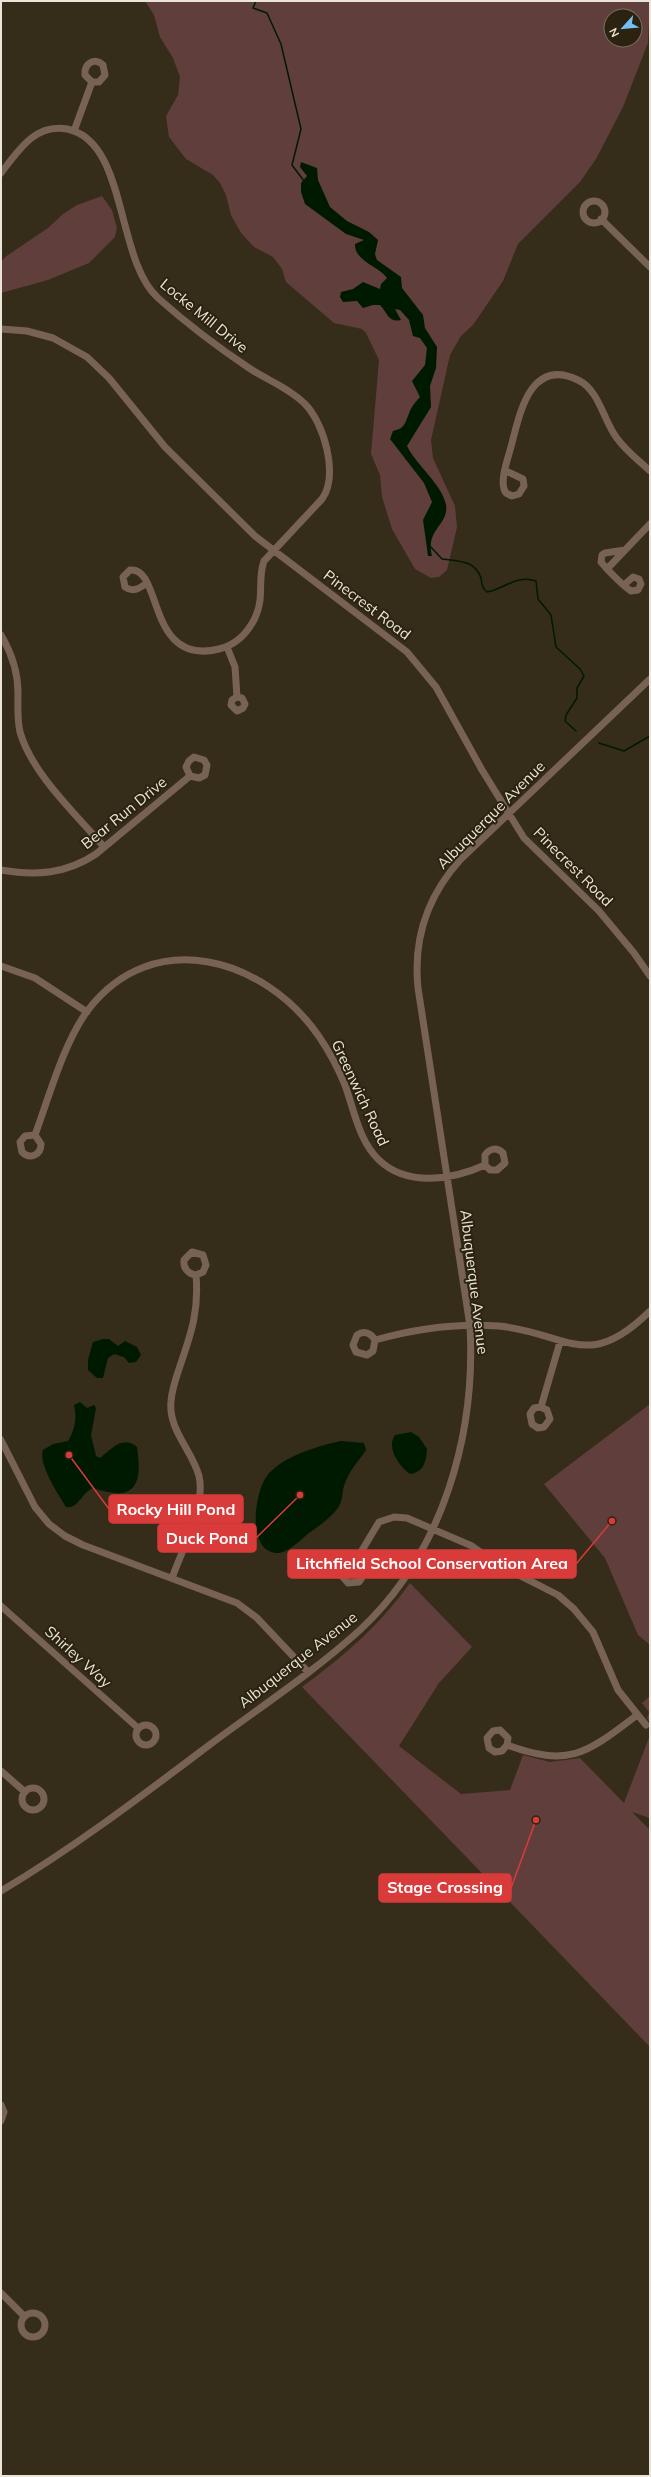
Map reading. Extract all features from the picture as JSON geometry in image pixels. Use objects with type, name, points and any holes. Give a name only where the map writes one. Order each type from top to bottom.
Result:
[{"type":"street","points":[[74,131],[92,82]]},
{"type":"street","name":"Locke Mill Drive","points":[[1,172],[21,147],[34,135],[57,128],[74,131],[91,140],[102,155],[137,264],[151,291],[245,365],[290,391],[304,404],[315,418],[330,464],[329,488],[322,499],[272,550],[262,567],[262,598],[254,619],[245,632],[227,647]]},
{"type":"street","points":[[601,219],[650,267]]},
{"type":"street","name":"Pinecrest Road","points":[[1,329],[27,331],[52,338],[93,362],[109,378],[165,447],[240,522],[272,550],[415,660],[436,687],[508,813],[534,849],[599,911],[647,965],[650,976]]},
{"type":"street","points":[[506,471],[521,408],[526,395],[544,379],[561,376],[573,378],[588,387],[614,435],[650,471]]},
{"type":"street","points":[[607,569],[650,524]]},
{"type":"street","points":[[624,585],[601,562],[602,556],[605,553],[625,550]]},
{"type":"street","points":[[147,583],[154,594],[163,626],[174,639],[197,650],[210,651],[227,647],[235,666],[237,697]]},
{"type":"street","points":[[1,635],[16,675],[20,733],[30,755],[43,774],[104,847]]},
{"type":"street","name":"Albuquerque Avenue","points":[[1,1891],[47,1864],[102,1826],[308,1672],[356,1633],[380,1609],[407,1573],[432,1530],[452,1479],[468,1413],[472,1363],[470,1326],[418,988],[416,966],[419,940],[425,917],[442,883],[462,859],[508,813],[650,679]]},
{"type":"street","name":"Bear Run Drive","points":[[1,870],[30,874],[56,872],[82,862],[104,847],[190,776]]},
{"type":"street","name":"Greenwich Road","points":[[35,1135],[70,1042],[87,1012],[105,992],[137,971],[158,964],[187,960],[206,961],[226,965],[245,972],[264,982],[290,1003],[319,1036],[340,1075],[366,1144],[378,1160],[405,1175],[426,1178],[447,1176],[485,1165]]},
{"type":"street","points":[[1,966],[35,978],[87,1012]]},
{"type":"street","points":[[172,1578],[200,1496],[198,1475],[176,1431],[170,1411],[172,1392],[196,1316],[196,1275]]},
{"type":"street","points":[[375,1340],[400,1334],[470,1326],[513,1328],[560,1342],[591,1345],[614,1339],[634,1326],[650,1311]]},
{"type":"street","points":[[541,1407],[560,1342]]},
{"type":"street","points":[[1,1440],[32,1502],[56,1530],[84,1545],[220,1596],[247,1610],[257,1618],[308,1672]]},
{"type":"street","points":[[355,1562],[374,1527],[383,1519],[403,1517],[472,1546],[496,1564],[549,1589],[574,1609],[593,1632],[618,1690],[646,1726]]},
{"type":"street","name":"Shirley Way","points":[[1,1606],[138,1728]]},
{"type":"street","points":[[507,1745],[542,1756],[569,1755],[602,1741],[636,1715]]},
{"type":"street","points":[[1,1771],[25,1792]]},
{"type":"street","points":[[1,2104],[4,2112],[1,2121]]},
{"type":"street","points":[[1,2293],[23,2315]]},
{"type":"shaded area","points":[[145,1],[650,1],[648,43],[623,107],[596,159],[580,182],[518,244],[503,281],[473,325],[461,336],[450,355],[431,440],[433,458],[455,506],[457,527],[447,570],[439,577],[431,578],[415,569],[392,529],[382,497],[380,475],[371,454],[379,360],[366,333],[362,329],[334,323],[286,282],[282,269],[273,257],[254,247],[241,233],[231,215],[226,195],[220,183],[213,175],[186,159],[169,137],[166,116],[178,95],[180,77],[173,58],[160,37],[154,15]]},
{"type":"shaded area","points":[[301,162],[317,168],[318,180],[330,207],[347,221],[369,232],[378,240],[375,254],[377,260],[401,277],[402,288],[423,315],[425,328],[437,347],[436,368],[430,386],[431,407],[407,446],[417,461],[435,482],[444,497],[446,505],[444,518],[434,533],[432,539],[432,556],[428,556],[423,520],[432,502],[424,483],[390,439],[393,431],[398,430],[404,425],[412,407],[420,397],[412,381],[425,365],[427,348],[420,338],[413,336],[409,320],[400,310],[395,309],[401,320],[397,321],[391,319],[380,305],[373,305],[363,308],[357,301],[343,302],[340,297],[341,292],[353,289],[363,282],[380,289],[381,284],[387,278],[359,255],[355,244],[364,240],[346,234],[305,204],[301,192],[301,183],[307,176],[300,167]]},
{"type":"shaded area","points":[[102,196],[112,210],[117,228],[115,237],[89,263],[48,280],[1,293],[1,262],[5,257],[48,228],[63,214],[77,205]]},
{"type":"shaded area","points":[[109,1339],[118,1346],[125,1341],[137,1347],[141,1355],[136,1362],[129,1363],[124,1357],[114,1354],[108,1358],[103,1378],[97,1378],[88,1370],[88,1360],[93,1342]]},
{"type":"shaded area","points":[[80,1402],[87,1408],[94,1405],[96,1408],[91,1435],[96,1456],[100,1458],[113,1447],[122,1443],[127,1442],[137,1447],[139,1461],[137,1481],[133,1488],[127,1492],[107,1492],[93,1488],[89,1490],[77,1503],[70,1507],[66,1507],[46,1471],[42,1456],[43,1450],[53,1444],[68,1441],[75,1424],[74,1405]]},
{"type":"shaded area","points":[[650,1404],[650,1645],[638,1635],[605,1558],[544,1484]]},
{"type":"shaded area","points":[[411,1432],[419,1437],[427,1449],[425,1462],[421,1469],[410,1474],[398,1462],[392,1445],[395,1435]]},
{"type":"shaded area","points":[[341,1441],[364,1443],[366,1450],[348,1476],[338,1508],[326,1520],[289,1549],[276,1553],[267,1549],[260,1542],[256,1519],[259,1494],[267,1476],[291,1457],[312,1449]]},
{"type":"shaded area","points":[[410,1583],[472,1647],[439,1683],[399,1746],[461,1794],[510,1790],[523,1755],[550,1762],[580,1758],[624,1803],[650,1735],[650,1818],[632,1812],[650,1830],[650,2047],[302,1687],[360,1640],[386,1613]]},
{"type":"shaded area","points":[[650,1696],[650,1723],[647,1718],[649,1712],[642,1703]]},
{"type":"waterway","points":[[256,1],[253,8],[267,13],[281,44],[301,129],[292,165],[304,181]]},
{"type":"waterway","points":[[429,545],[442,559],[465,562],[475,568],[481,578],[483,587],[487,592],[523,579],[536,581],[538,599],[551,615],[556,647],[580,669],[584,676],[577,688],[577,698],[566,715],[565,721],[576,731]]},
{"type":"waterway","points":[[599,743],[624,751],[650,736]]},
{"type":"place","name":"Rocky Hill Pond","points":[[69,1455]]},
{"type":"place","name":"Duck Pond","points":[[300,1495]]},
{"type":"place","name":"Litchfield School Conservation Area","points":[[612,1521]]},
{"type":"place","name":"Stage Crossing","points":[[536,1820]]}]
